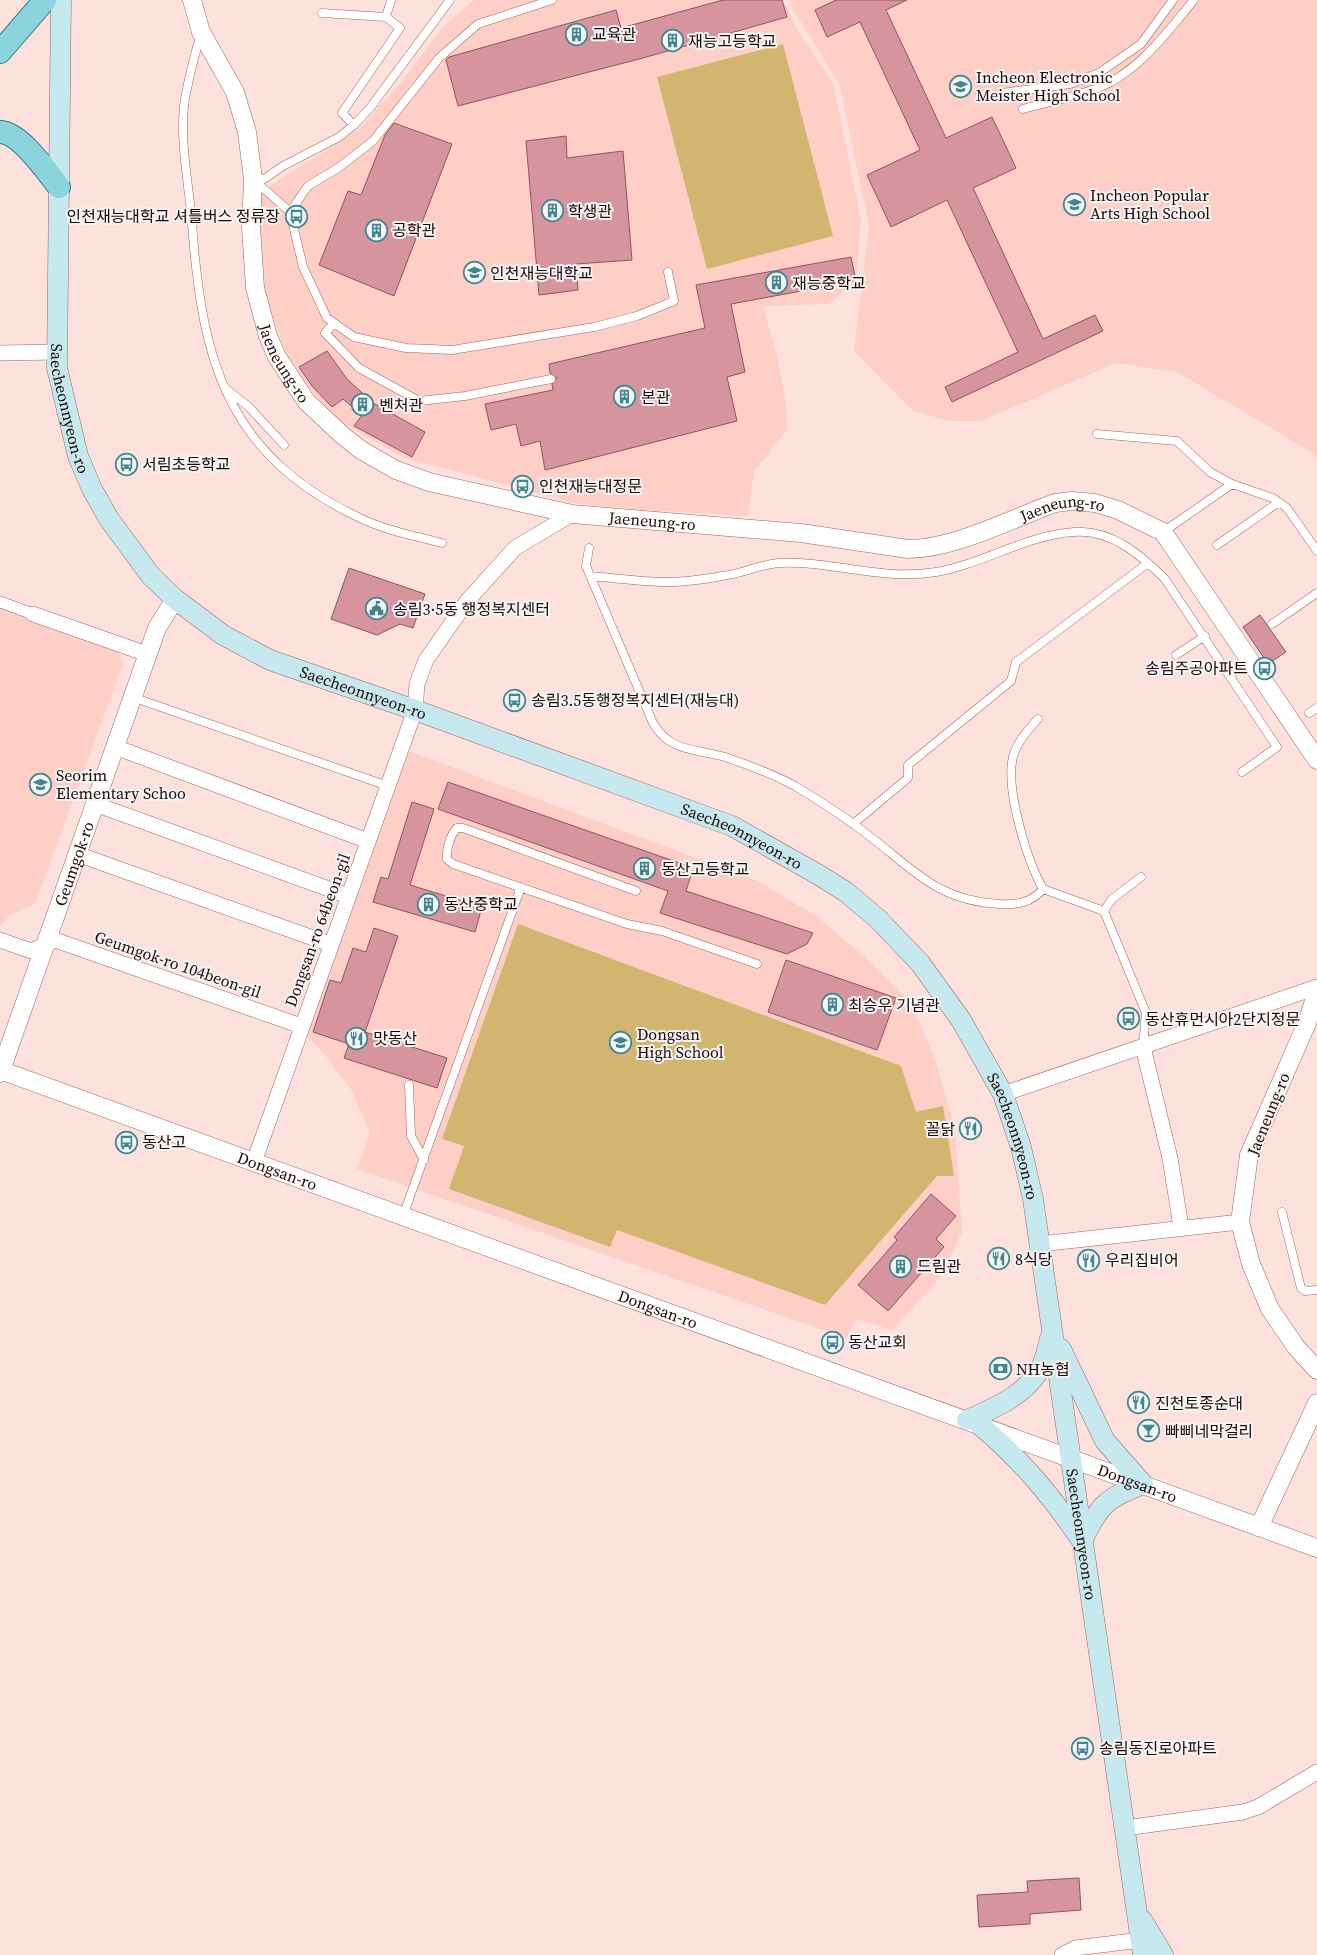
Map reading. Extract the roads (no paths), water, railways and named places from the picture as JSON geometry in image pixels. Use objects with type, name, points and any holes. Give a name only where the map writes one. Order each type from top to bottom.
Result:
[{"type":"main road","points":[[0,52],[46,0]]},
{"type":"main road","name":"Saecheonnyeon-ro","points":[[61,0],[57,368],[78,456],[92,489],[128,548],[150,576],[175,599],[223,635],[270,660],[415,710],[732,826],[819,875],[878,919],[920,963],[961,1020],[1003,1094],[1021,1147],[1040,1244],[1069,1457],[1142,1948]]},
{"type":"main road","points":[[0,132],[4,132],[23,144],[59,187]]},
{"type":"main road","points":[[1052,1332],[1105,1441],[1143,1484],[1115,1495],[1098,1510],[1082,1541],[1039,1481],[1015,1455],[974,1422],[1022,1390],[1042,1365],[1052,1332]]},
{"type":"main road","points":[[1138,1914],[1163,1955]]},
{"type":"street","name":"Jaeneung-ro","points":[[194,1],[201,32],[228,77],[241,108],[247,132],[252,179],[252,260],[255,288],[262,315],[277,357],[289,378],[318,413],[361,450],[396,470],[430,482],[572,514],[801,533],[894,548],[923,549],[952,542],[1055,503],[1072,501],[1118,510],[1163,532],[1317,760]]},
{"type":"street","points":[[0,353],[56,352]]},
{"type":"street","name":"Dongsan-ro 64beon-gil","points":[[254,1162],[330,944],[415,710],[417,684],[426,660],[468,600],[515,548],[572,514]]},
{"type":"street","name":"Geumgok-ro","points":[[0,1071],[147,654],[157,628],[175,599]]},
{"type":"street","points":[[0,602],[147,654]]},
{"type":"street","points":[[115,747],[368,841]]},
{"type":"street","points":[[95,804],[348,896]]},
{"type":"street","points":[[77,854],[330,944]]},
{"type":"street","name":"Geumgok-ro 104beon-gil","points":[[0,940],[31,951],[55,940],[301,1026]]},
{"type":"street","points":[[1003,1094],[1317,988]]},
{"type":"street","name":"Jaeneung-ro","points":[[1317,992],[1307,1023],[1249,1155],[1240,1222],[1251,1264],[1270,1309],[1292,1341],[1317,1370]]},
{"type":"street","points":[[1143,1047],[1170,1158],[1181,1227]]},
{"type":"street","name":"Dongsan-ro","points":[[0,1071],[974,1422],[1317,1548]]},
{"type":"street","points":[[1040,1244],[1240,1222]]},
{"type":"street","points":[[1259,1527],[1317,1403]]},
{"type":"street","points":[[1125,1828],[1243,1812],[1258,1807],[1317,1772]]},
{"type":"street","points":[[1062,1955],[1076,1948],[1142,1948]]},
{"type":"lane","points":[[386,16],[391,0]]},
{"type":"lane","points":[[252,179],[264,179],[292,161],[339,137],[354,126],[370,108],[450,0]]},
{"type":"lane","points":[[290,212],[308,186],[338,168],[373,141],[438,58],[478,24],[552,0]]},
{"type":"lane","points":[[1002,93],[1070,84],[1099,73],[1142,44],[1173,0]]},
{"type":"lane","points":[[1024,109],[1098,88],[1128,70],[1152,49],[1194,0]]},
{"type":"lane","points":[[322,13],[386,16],[400,28],[342,113],[354,126]]},
{"type":"lane","points":[[201,32],[184,107],[184,135],[199,291],[212,356],[224,388],[251,435],[266,454],[293,477],[363,520],[442,543]]},
{"type":"lane","points":[[252,179],[290,212],[303,266],[327,318],[354,337],[406,348],[452,350],[594,328],[637,316],[674,301],[668,272]]},
{"type":"lane","points":[[334,323],[325,333],[359,368],[419,401],[465,396],[551,379]]},
{"type":"lane","points":[[224,388],[249,407],[284,445]]},
{"type":"lane","points":[[1097,434],[1177,441],[1203,467],[1232,484],[1279,502],[1293,514],[1317,551]]},
{"type":"lane","points":[[1163,532],[1232,484]]},
{"type":"lane","points":[[1218,545],[1279,502]]},
{"type":"lane","points":[[590,576],[670,582],[724,576],[776,563],[807,564],[872,574],[908,575],[937,572],[989,558],[1030,541],[1074,532],[1104,535],[1122,544],[1148,563],[1165,580],[1205,636],[1277,748],[1242,772]]},
{"type":"lane","points":[[589,548],[586,566],[652,723],[665,740],[686,749],[728,758],[794,786],[853,824],[928,882],[963,900],[976,903],[1014,904],[1031,900],[1044,888]]},
{"type":"lane","points":[[853,824],[908,778],[908,765],[1011,681],[1016,662],[1148,563]]},
{"type":"lane","points":[[1272,624],[1317,594]]},
{"type":"lane","points":[[1176,655],[1205,636]]},
{"type":"lane","points":[[132,697],[388,786]]},
{"type":"lane","points":[[1309,713],[1317,708]]},
{"type":"lane","points":[[1038,719],[1024,735],[1017,748],[1010,776],[1029,860],[1044,888],[1104,911],[1146,1013],[1143,1047]]},
{"type":"lane","points":[[636,891],[463,828],[457,828],[453,832],[446,853],[447,859],[452,864],[627,924],[662,931],[757,964]]},
{"type":"lane","points":[[1104,911],[1112,899],[1141,877]]},
{"type":"lane","points":[[404,1216],[520,887]]},
{"type":"lane","points":[[408,1085],[411,1136],[424,1160]]},
{"type":"lane","points":[[1282,1212],[1302,1290],[1317,1290]]},
{"type":"place","name":"교육관","points":[[576,34]]},
{"type":"place","name":"재능고등학교","points":[[672,41]]},
{"type":"place","name":"Incheon Electronic Meister High School","points":[[960,86]]},
{"type":"place","name":"Incheon Popular Arts High School","points":[[1074,204]]},
{"type":"place","name":"학생관","points":[[552,211]]},
{"type":"place","name":"인천재능대학교 셔틀버스 정류장","points":[[296,216]]},
{"type":"place","name":"공학관","points":[[376,230]]},
{"type":"place","name":"인천재능대학교","points":[[474,273]]},
{"type":"place","name":"재능중학교","points":[[776,283]]},
{"type":"place","name":"본관","points":[[625,397]]},
{"type":"place","name":"벤처관","points":[[363,405]]},
{"type":"place","name":"서림초등학교","points":[[126,464]]},
{"type":"place","name":"인천재능대정문","points":[[523,486]]},
{"type":"place","name":"송림3·5동 행정복지센터","points":[[377,609]]},
{"type":"place","name":"송림주공아파트","points":[[1264,668]]},
{"type":"place","name":"송림3.5동행정복지센터(재능대)","points":[[515,700]]},
{"type":"place","name":"Seorim Elementary Schoo","points":[[40,784]]},
{"type":"place","name":"동산고등학교","points":[[645,869]]},
{"type":"place","name":"동산중학교","points":[[428,904]]},
{"type":"place","name":"최승우 기념관","points":[[832,1005]]},
{"type":"place","name":"동산휴먼시아2단지정문","points":[[1129,1019]]},
{"type":"place","name":"맛동산","points":[[357,1038]]},
{"type":"place","name":"Dongsan High School","points":[[621,1043]]},
{"type":"place","name":"꼴닭","points":[[971,1129]]},
{"type":"place","name":"동산고","points":[[126,1142]]},
{"type":"place","name":"8식당","points":[[999,1259]]},
{"type":"place","name":"우리집비어","points":[[1089,1260]]},
{"type":"place","name":"드림관","points":[[901,1266]]},
{"type":"place","name":"동산교회","points":[[832,1342]]},
{"type":"place","name":"NH농협","points":[[1000,1369]]},
{"type":"place","name":"진천토종순대","points":[[1139,1403]]},
{"type":"place","name":"빠삐네막걸리","points":[[1149,1431]]},
{"type":"place","name":"송림동진로아파트","points":[[1083,1748]]}]
